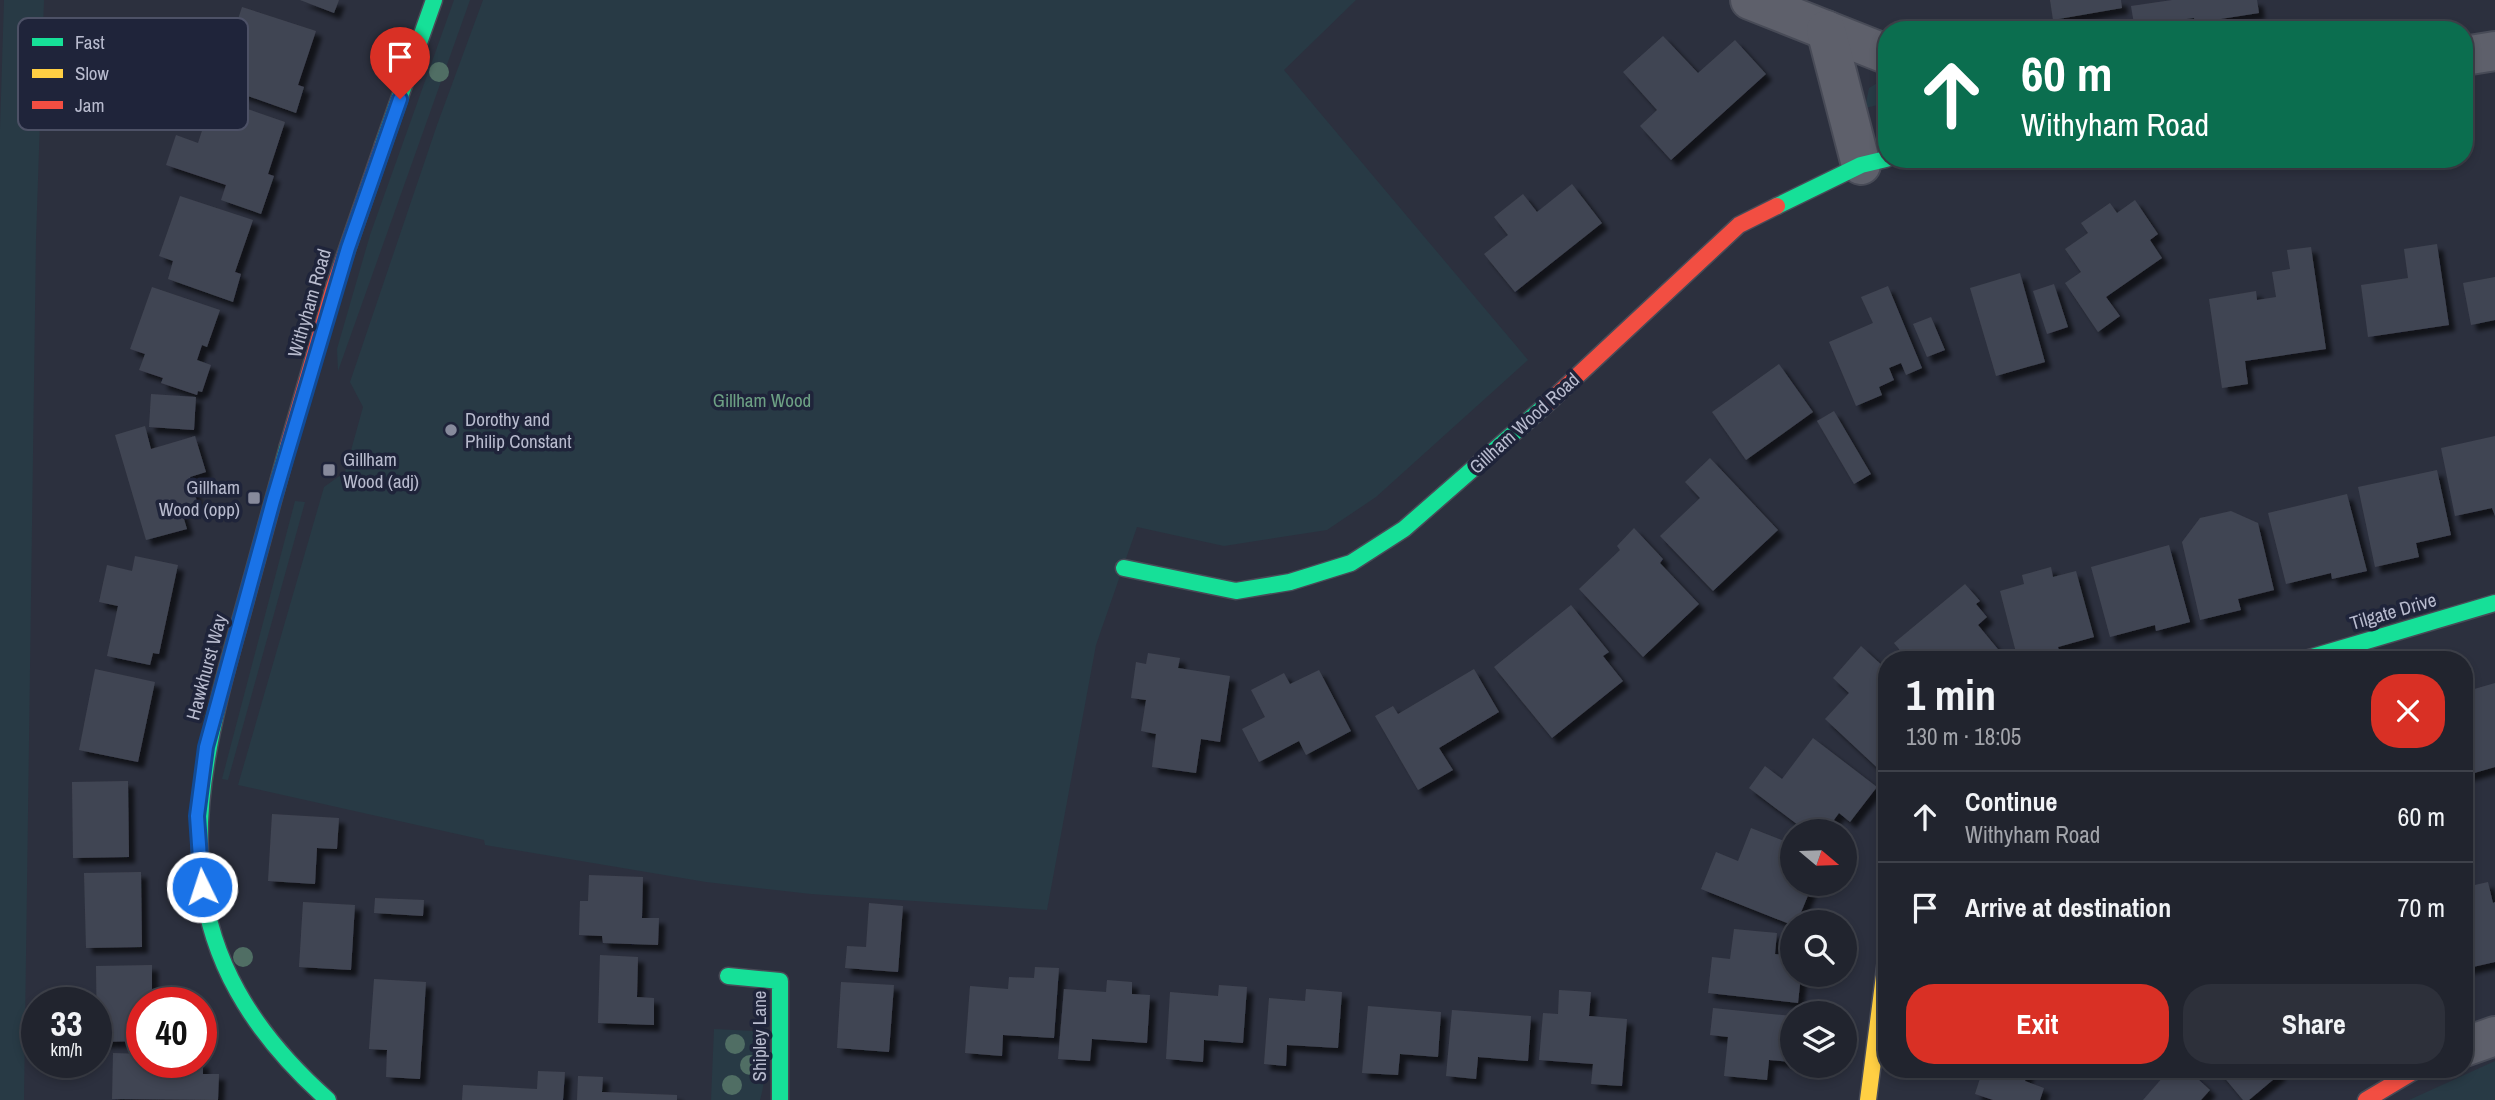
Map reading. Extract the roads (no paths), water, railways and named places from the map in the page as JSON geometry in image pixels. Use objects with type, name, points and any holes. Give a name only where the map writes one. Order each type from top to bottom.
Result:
[{"type":"street","name":"Withyham Road","points":[[273,501],[348,248],[434,0]]},
{"type":"street","points":[[1750,0],[1878,51]]},
{"type":"street","points":[[1826,30],[1874,162]]},
{"type":"street","points":[[2473,55],[2495,51]]},
{"type":"street","name":"Gillham Wood Road","points":[[1124,568],[1236,591],[1290,582],[1351,563],[1404,529],[1555,397],[1740,225],[1874,162]]},
{"type":"street","name":"Hawkhurst Way","points":[[273,501],[206,747],[197,816],[202,887],[221,956],[251,1019],[294,1072],[328,1100]]},
{"type":"street","name":"Tilgate Drive","points":[[2332,651],[2495,603]]},
{"type":"street","name":"Shipley Lane","points":[[728,976],[780,981],[780,1100]]},
{"type":"street","points":[[1868,1100],[1878,1010]]},
{"type":"street","points":[[2473,1044],[2495,1036]]},
{"type":"street","points":[[2366,1100],[2403,1078]]},
{"type":"place","name":"Dorothy and Philip Constant","points":[[451,430]]},
{"type":"place","name":"Gillham Wood (adj)","points":[[329,470]]},
{"type":"place","name":"Gillham Wood (opp)","points":[[254,498]]},
{"type":"park label","name":"Gillham Wood","points":[[762,400]]}]
